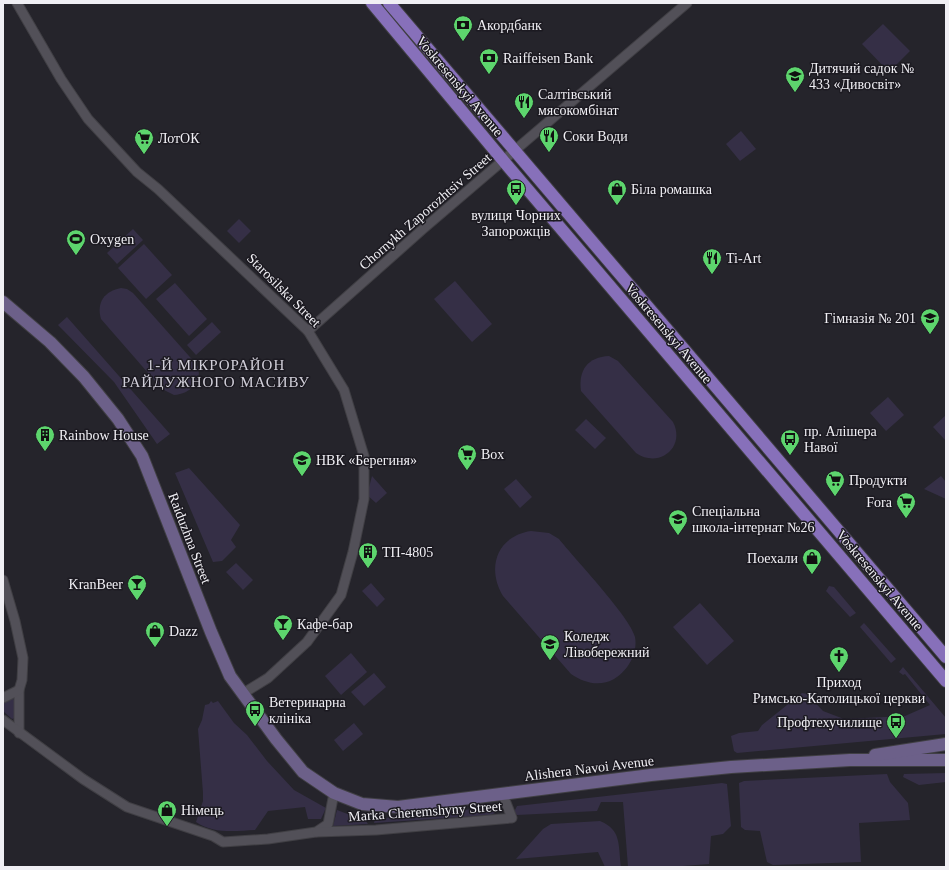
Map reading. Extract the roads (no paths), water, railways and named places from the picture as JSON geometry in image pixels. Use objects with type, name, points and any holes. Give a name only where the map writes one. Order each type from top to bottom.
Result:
[{"type":"main road","name":"Voskresenskyi Avenue","points":[[372,3],[503,161],[946,681]]},
{"type":"main road","name":"Voskresenskyi Avenue","points":[[389,3],[946,657]]},
{"type":"street","name":"Starosilska Street","points":[[17,3],[61,79],[88,119],[137,172],[158,189],[308,331],[344,390],[364,456],[364,499],[341,595],[308,642],[268,678],[242,694]]},
{"type":"street","name":"Chornykh Zaporozhtsiv Street","points":[[308,331],[687,3]]},
{"type":"street","name":"Raiduzhna Street","points":[[3,302],[50,342],[84,377],[118,418],[142,456],[211,632],[230,676],[242,694],[303,772],[334,794]]},
{"type":"street","points":[[3,580],[15,621],[22,658],[22,680],[19,690],[19,733]]},
{"type":"street","points":[[3,698],[19,690]]},
{"type":"street","name":"Marka Cheremshyny Street","points":[[3,720],[83,779],[127,807],[213,836],[223,842],[268,839],[316,832],[376,830],[512,818],[503,795]]},
{"type":"street","name":"Alishera Navoi Avenue","points":[[850,760],[899,750],[946,744]]},
{"type":"street","name":"Alishera Navoi Avenue","points":[[334,794],[362,804],[398,807],[503,795],[651,775],[731,767],[850,760],[946,760]]},
{"type":"street","name":"Marka Cheremshyny Street","points":[[316,832],[328,824],[334,794]]},
{"type":"place","name":"Акордбанк","points":[[463,42]]},
{"type":"place","name":"Raiffeisen Bank","points":[[489,75]]},
{"type":"place","name":"Дитячий садок № 433 «Дивосвіт»","points":[[795,93]]},
{"type":"place","name":"Салтівський мясокомбінат","points":[[524,119]]},
{"type":"place","name":"Соки Води","points":[[549,153]]},
{"type":"place","name":"ЛотОК","points":[[144,155]]},
{"type":"place","name":"вулиця Чорних Запорожців","points":[[516,206]]},
{"type":"place","name":"Біла ромашка","points":[[617,206]]},
{"type":"place","name":"Oxygen","points":[[76,256]]},
{"type":"place","name":"Ti-Art","points":[[712,275]]},
{"type":"place","name":"Гімназія № 201","points":[[930,335]]},
{"type":"place","name":"Rainbow House","points":[[45,452]]},
{"type":"place","name":"пр. Алішера Навої","points":[[790,456]]},
{"type":"place","name":"Box","points":[[467,471]]},
{"type":"place","name":"НВК «Берегиня»","points":[[302,477]]},
{"type":"place","name":"Продукти","points":[[835,497]]},
{"type":"place","name":"Fora","points":[[906,519]]},
{"type":"place","name":"Спеціальна школа-інтернат №26","points":[[678,536]]},
{"type":"place","name":"ТП-4805","points":[[368,569]]},
{"type":"place","name":"Поехали","points":[[812,575]]},
{"type":"place","name":"KranBeer","points":[[137,601]]},
{"type":"place","name":"Кафе-бар","points":[[283,641]]},
{"type":"place","name":"Dazz","points":[[155,648]]},
{"type":"place","name":"Коледж Лівобережний","points":[[550,661]]},
{"type":"place","name":"Приход Римсько-Католицької церкви","points":[[839,673]]},
{"type":"place","name":"Ветеринарна клініка","points":[[255,727]]},
{"type":"place","name":"Профтехучилище","points":[[896,739]]},
{"type":"place","name":"Німець","points":[[167,827]]},
{"type":"district","name":"1-Й МІКРОРАЙОН РАЙДУЖНОГО МАСИВУ","points":[[216,374]]}]
